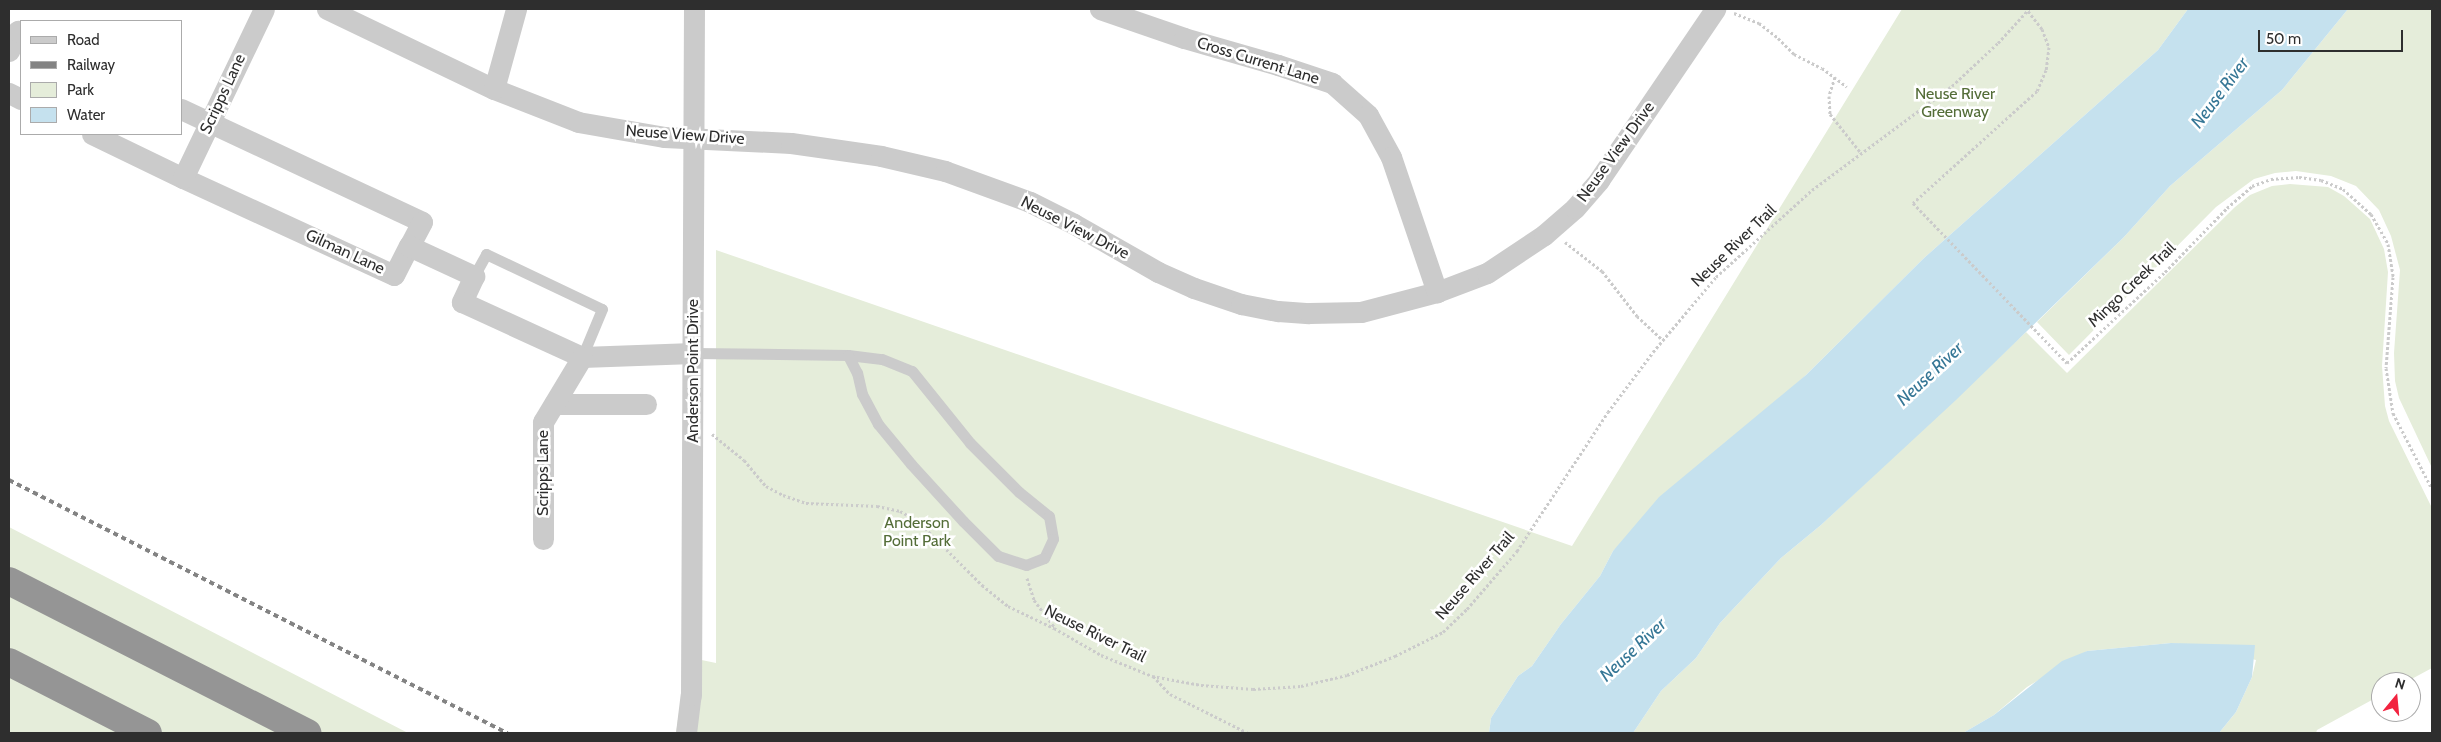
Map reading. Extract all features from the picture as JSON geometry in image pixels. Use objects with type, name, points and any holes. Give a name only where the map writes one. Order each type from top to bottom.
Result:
[{"type":"highway","points":[[9,581],[307,733]]},
{"type":"highway","points":[[9,662],[148,733]]},
{"type":"street","name":"Scripps Lane","points":[[183,178],[264,9]]},
{"type":"street","name":"Neuse View Drive","points":[[327,9],[494,89],[578,122],[638,134],[791,143],[882,156],[945,171],[1030,202],[1074,224],[1158,272],[1194,288],[1241,304],[1278,311],[1308,313],[1361,312],[1437,292],[1487,273],[1544,235],[1575,208],[1599,180],[1715,9]]},
{"type":"street","points":[[494,89],[516,9]]},
{"type":"street","name":"Anderson Point Drive","points":[[686,733],[691,695],[694,9]]},
{"type":"street","name":"Cross Current Lane","points":[[1100,9],[1184,38],[1278,65],[1332,84],[1368,115],[1391,157],[1437,292]]},
{"type":"street","points":[[9,51],[18,31],[20,32]]},
{"type":"street","points":[[182,109],[422,222],[409,246],[474,276],[462,302],[582,357],[692,353]]},
{"type":"street","name":"Gilman Lane","points":[[94,135],[394,275],[409,246]]},
{"type":"street","name":"Scripps Lane","points":[[543,539],[544,422],[582,357]]},
{"type":"street","points":[[554,404],[646,404]]},
{"type":"lane","points":[[474,276],[486,254],[602,309],[582,357]]},
{"type":"lane","points":[[692,353],[848,354],[882,359],[912,371],[970,443],[1018,492],[1050,516],[1053,538],[1044,558],[1026,565],[998,556],[911,464],[878,424],[862,394],[857,373],[848,354]]},
{"type":"path","points":[[1729,9],[1734,14],[1759,23],[1794,54],[1822,68],[1846,87]]},
{"type":"path","name":"Mingo Creek Trail","points":[[2029,10],[2042,29],[2049,48],[2044,79],[2037,91],[2026,104],[1913,203],[2067,363],[2165,272],[2227,208],[2252,186],[2271,179],[2299,177],[2321,180],[2343,189],[2372,214],[2388,244],[2393,277],[2386,368],[2393,413],[2432,489]]},
{"type":"path","name":"Neuse River Trail","points":[[707,431],[744,460],[766,486],[783,495],[806,503],[877,506],[900,512],[918,521],[982,586],[1008,606],[1054,628],[1101,655],[1152,676],[1200,685],[1253,689],[1301,686],[1347,675],[1395,656],[1443,632],[1467,610],[1517,551],[1608,412],[1663,340],[1716,278],[1812,190],[1952,86],[2029,10]]},
{"type":"path","points":[[1835,77],[1829,96],[1830,114],[1861,153]]},
{"type":"path","points":[[1561,239],[1602,271],[1637,316],[1663,340]]},
{"type":"path","points":[[1026,565],[1028,584],[1034,600],[1054,628]]},
{"type":"path","points":[[1152,676],[1170,694],[1248,733]]},
{"type":"green space","name":"Anderson Point Park","points":[[1902,9],[2188,9],[2158,50],[1924,258],[1806,375],[1613,551],[1600,576],[1561,624],[1532,666],[1518,676],[1491,718],[1489,733],[676,733],[687,657],[716,663],[716,250],[1572,546]]},
{"type":"green space","points":[[2348,9],[2432,9],[2432,468],[2399,398],[2395,381],[2394,353],[2400,270],[2391,236],[2379,210],[2356,186],[2331,176],[2296,171],[2275,173],[2254,179],[2216,207],[2069,355],[2037,322],[2124,237],[2170,186],[2282,90]]},
{"type":"green space","points":[[2290,184],[2328,187],[2344,196],[2370,219],[2384,249],[2388,272],[2382,366],[2385,406],[2389,421],[2432,508],[2432,668],[2421,674],[2421,672],[2371,672],[2371,700],[2317,730],[2316,733],[2219,733],[2236,712],[2252,677],[2256,660],[2199,646],[2171,643],[2087,651],[2027,687],[1994,715],[1963,733],[1633,733],[1661,691],[1696,658],[1720,623],[1781,558],[1821,525],[2026,332],[2067,373],[2235,207],[2250,195],[2272,186]]},
{"type":"green space","points":[[9,527],[408,733],[9,733]]},
{"type":"water","name":"Neuse River","points":[[2188,9],[2348,9],[2282,90],[2170,186],[2124,237],[1956,400],[1821,525],[1781,558],[1720,623],[1696,658],[1661,691],[1633,733],[1489,733],[1491,718],[1518,676],[1532,666],[1561,624],[1600,576],[1613,551],[1659,497],[1806,375],[1924,258],[2158,50]]},
{"type":"water","points":[[2171,643],[2255,645],[2252,677],[2236,712],[2219,733],[1963,733],[1994,715],[2062,661],[2087,651]]},
{"type":"railway","points":[[9,480],[507,733]]},
{"type":"park label","name":"Neuse River Greenway","points":[[1955,103]]}]
